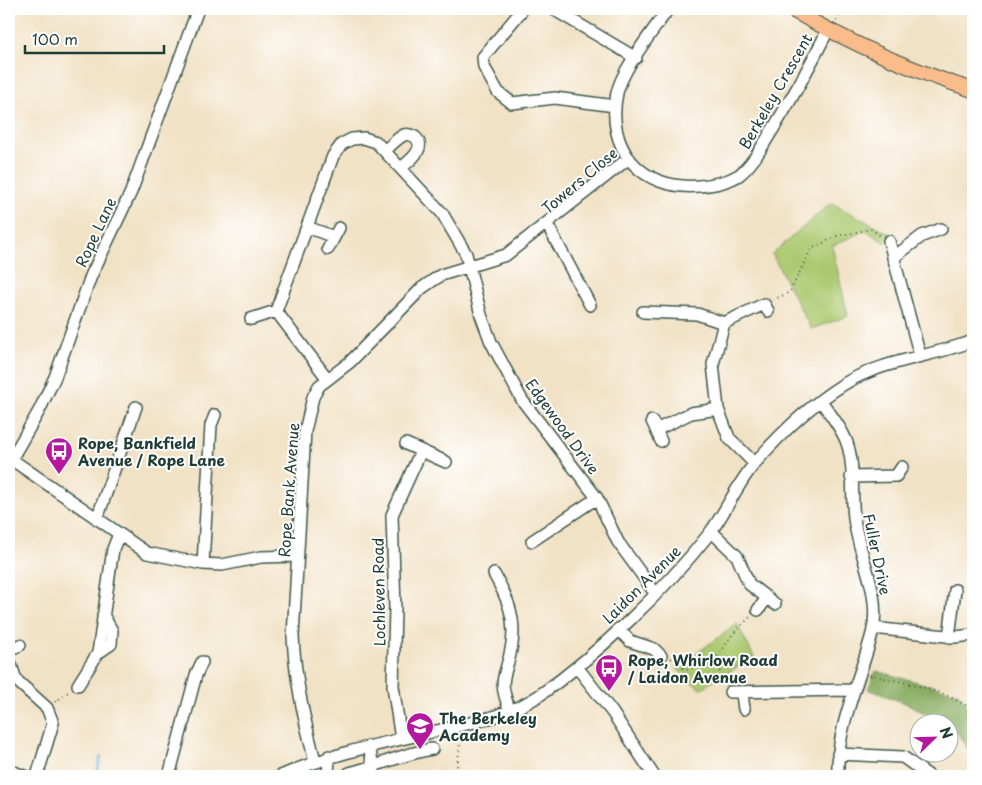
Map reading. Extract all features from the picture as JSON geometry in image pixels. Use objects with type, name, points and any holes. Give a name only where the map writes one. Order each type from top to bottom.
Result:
[{"type":"main road","points":[[790,9],[828,30],[906,66],[973,90]]},
{"type":"street","name":"Rope Lane","points":[[10,462],[39,411],[55,377],[91,276],[141,167],[198,9]]},
{"type":"street","points":[[523,9],[483,57],[484,67],[502,97],[512,103],[555,98],[615,106]]},
{"type":"street","points":[[553,9],[636,58]]},
{"type":"street","name":"Berkeley Crescent","points":[[668,9],[623,78],[617,92],[615,106],[617,131],[629,158],[643,173],[666,185],[704,186],[736,176],[753,160],[793,97],[828,30]]},
{"type":"street","points":[[385,150],[404,135],[411,135],[417,139],[419,146],[417,153],[401,168]]},
{"type":"street","name":"Edgewood Drive","points":[[306,227],[333,156],[338,148],[352,139],[364,138],[376,142],[385,150],[442,213],[466,254],[481,315],[491,342],[522,400],[597,498],[618,542],[655,593]]},
{"type":"street","name":"Towers Close","points":[[590,306],[547,224],[629,158]]},
{"type":"street","name":"Rope Bank Avenue","points":[[315,761],[299,698],[294,668],[293,636],[305,431],[313,397],[327,378],[350,362],[422,288],[441,275],[506,255],[547,224]]},
{"type":"street","points":[[276,310],[306,227],[336,233],[328,249]]},
{"type":"street","points":[[894,258],[922,236],[941,229]]},
{"type":"street","points":[[889,241],[920,356]]},
{"type":"street","points":[[643,312],[696,314],[724,322],[766,308],[759,293]]},
{"type":"street","points":[[251,319],[276,310]]},
{"type":"street","points":[[276,310],[327,378]]},
{"type":"street","points":[[724,322],[713,364],[718,409],[729,438],[755,464]]},
{"type":"street","name":"Laidon Avenue","points":[[281,776],[329,756],[487,720],[510,712],[536,697],[577,667],[686,562],[711,531],[755,464],[786,431],[821,401],[845,384],[874,371],[973,341]]},
{"type":"street","name":"Fuller Drive","points":[[821,401],[847,442],[854,521],[873,596],[873,628],[852,690],[838,754],[838,776]]},
{"type":"street","points":[[97,519],[136,407]]},
{"type":"street","points":[[661,442],[654,425],[691,413],[718,409]]},
{"type":"street","points":[[204,564],[209,421]]},
{"type":"street","points":[[406,444],[446,462]]},
{"type":"street","name":"Lochleven Road","points":[[401,739],[393,686],[395,608],[392,515],[420,451]]},
{"type":"street","points":[[10,462],[147,553],[204,564],[222,564],[261,558],[298,556]]},
{"type":"street","points":[[851,477],[900,477]]},
{"type":"street","points":[[532,541],[597,498]]},
{"type":"street","points":[[711,531],[734,551],[749,584],[771,601],[758,610]]},
{"type":"street","points":[[78,685],[98,653],[113,548],[119,534]]},
{"type":"street","points":[[494,574],[507,598],[512,615],[512,644],[502,682],[503,693],[510,712]]},
{"type":"street","points":[[949,637],[955,590]]},
{"type":"street","points":[[873,628],[949,637],[973,636]]},
{"type":"street","points":[[618,629],[630,641],[659,649]]},
{"type":"street","points":[[9,650],[20,645]]},
{"type":"street","points":[[9,659],[16,680],[47,708],[53,723],[37,776]]},
{"type":"street","points":[[169,776],[193,672],[202,662]]},
{"type":"street","points":[[577,667],[612,712],[654,776]]},
{"type":"street","points":[[730,692],[742,694],[852,690]]},
{"type":"street","points":[[742,694],[744,709]]},
{"type":"street","points":[[370,746],[374,772]]},
{"type":"street","points":[[350,773],[374,772],[396,757],[432,749]]},
{"type":"street","points":[[838,754],[903,757],[929,776]]},
{"type":"street","points":[[328,776],[329,756]]},
{"type":"street","points":[[9,770],[24,776]]},
{"type":"path","points":[[766,308],[790,292],[811,248],[837,236],[871,229],[889,241]]},
{"type":"path","points":[[659,649],[686,670],[714,661],[732,635],[758,610]]},
{"type":"path","points":[[714,661],[730,692]]},
{"type":"path","points":[[859,672],[918,686],[958,699],[973,710]]},
{"type":"path","points":[[47,708],[78,685]]},
{"type":"path","points":[[456,776],[462,725]]},
{"type":"path","points":[[961,776],[973,768]]},
{"type":"green space","points":[[831,203],[891,234],[885,243],[866,230],[832,246],[848,316],[811,329],[772,254]]},
{"type":"green space","points":[[737,624],[754,657],[700,689],[676,668]]},
{"type":"green space","points":[[876,671],[958,693],[973,712],[973,758],[960,737],[960,712],[922,712],[910,705],[868,689]]},
{"type":"waterway","points":[[96,776],[101,756]]},
{"type":"place","name":"Rope, Bankfield Avenue / Rope Lane","points":[[59,475]]},
{"type":"place","name":"Rope, Whirlow Road / Laidon Avenue","points":[[609,692]]},
{"type":"place","name":"The Berkeley Academy","points":[[420,750]]}]
